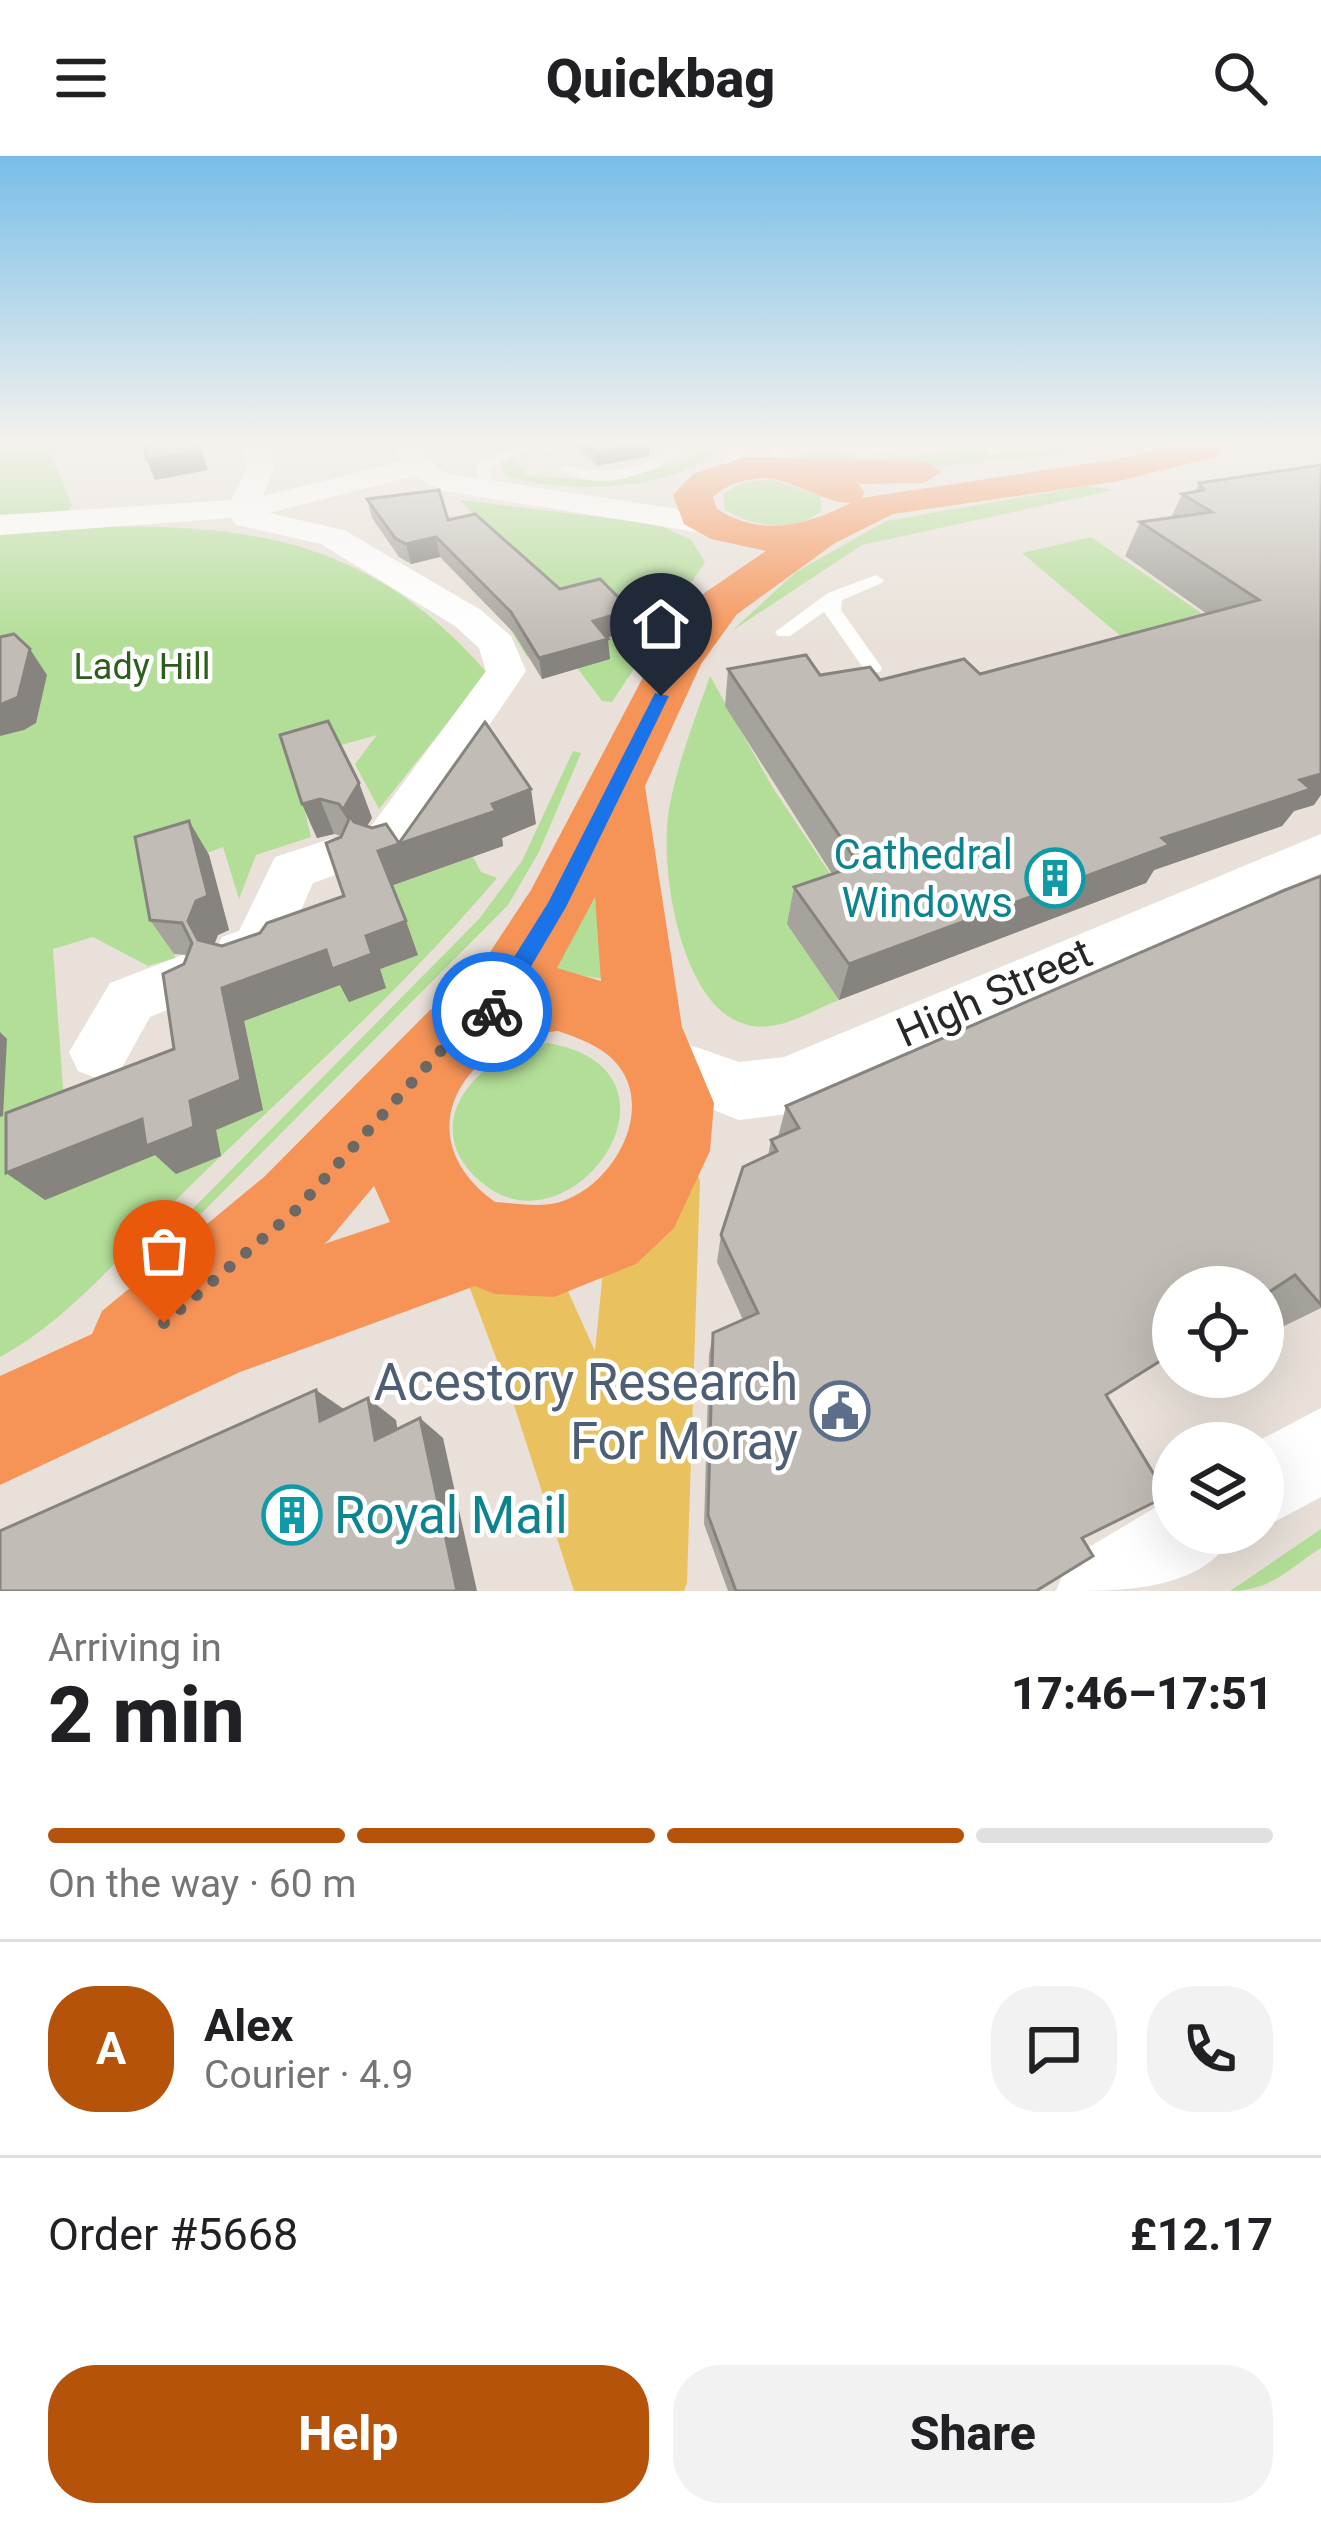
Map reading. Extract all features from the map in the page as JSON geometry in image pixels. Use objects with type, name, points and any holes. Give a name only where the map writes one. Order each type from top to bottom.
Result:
[{"type":"highway","points":[[697,509],[733,549],[720,604]]},
{"type":"highway","points":[[487,1245],[442,1221],[420,1194],[407,1162],[405,1129],[412,1096],[556,907],[676,664],[720,604],[834,526],[842,509]]},
{"type":"highway","points":[[717,527],[772,540],[834,526],[880,509]]},
{"type":"highway","points":[[0,1432],[98,1380],[350,1282],[487,1245],[573,1244],[634,1207],[656,1181],[675,1120],[654,1049],[616,789]]},
{"type":"highway","points":[[98,1380],[296,1210],[459,1039],[525,1001],[590,1004],[654,1049]]},
{"type":"main road","points":[[630,1587],[656,1181]]},
{"type":"main road","points":[[487,1245],[566,1405],[630,1587]]},
{"type":"street","points":[[0,525],[214,509]]},
{"type":"street","points":[[245,509],[254,522],[332,537],[468,618],[497,644],[506,671],[422,799],[386,840]]},
{"type":"street","points":[[332,537],[343,509]]},
{"type":"street","points":[[652,509],[717,527]]},
{"type":"street","name":"High Street","points":[[654,1049],[740,1091],[787,1084],[1321,852]]},
{"type":"street","points":[[242,953],[259,946],[293,870],[333,856]]},
{"type":"street","points":[[99,1052],[130,1000],[183,978]]},
{"type":"street","points":[[1284,1473],[1321,1449]]},
{"type":"street","points":[[1101,1591],[1158,1554]]},
{"type":"lane","points":[[784,632],[834,597],[876,580]]},
{"type":"lane","points":[[834,597],[838,622],[873,668]]},
{"type":"green space","name":"Lady Hill","points":[[0,509],[69,509],[57,528],[121,526],[238,533],[343,563],[393,589],[441,626],[487,673],[379,809],[355,764],[377,735],[330,748],[295,770],[311,837],[256,855],[239,899],[223,847],[158,872],[175,958],[148,966],[93,937],[53,949],[67,1144],[172,1148],[263,1110],[244,1021],[343,984],[386,988],[380,969],[418,954],[391,886],[473,857],[481,872],[497,878],[386,997],[100,1278],[53,1321],[0,1357]]},
{"type":"green space","points":[[469,509],[534,509],[657,524],[691,540],[705,562],[612,702],[602,701],[578,669],[593,640],[527,657],[507,624],[554,599]]},
{"type":"green space","points":[[725,509],[822,510],[800,522],[774,525]]},
{"type":"green space","points":[[955,509],[1027,509],[862,545],[733,630],[796,572],[886,521]]},
{"type":"green space","points":[[1091,537],[1236,637],[1148,659],[1022,553]]},
{"type":"green space","points":[[710,676],[773,788],[849,902],[788,924],[839,1000],[778,1025],[740,1023],[716,1006],[697,978],[673,907],[669,809]]},
{"type":"green space","points":[[573,751],[581,753],[539,852],[508,905],[164,1251],[158,1244],[479,919],[522,861]]},
{"type":"green space","points":[[594,894],[609,980],[556,971],[550,956]]},
{"type":"green space","points":[[548,1043],[594,1060],[616,1087],[619,1119],[607,1152],[583,1179],[552,1197],[516,1200],[481,1182],[462,1160],[453,1137],[454,1115],[464,1094],[499,1060]]},
{"type":"green space","points":[[1321,1529],[1321,1548],[1289,1571],[1257,1587],[1230,1591]]},
{"type":"building","points":[[374,509],[445,509],[448,520],[475,514],[560,589],[600,579],[631,610],[593,621],[608,639],[539,658],[511,612],[436,537],[406,544],[395,538]]},
{"type":"building","points":[[1207,509],[1321,509],[1321,774],[1300,780],[1311,789],[1162,838],[1170,845],[849,964],[794,887],[859,865],[728,669],[806,655],[820,675],[870,667],[880,680],[964,659],[980,674],[1259,600],[1140,522],[1212,512]]},
{"type":"building","points":[[14,634],[30,649],[18,697],[0,705],[0,637]]},
{"type":"building","points":[[328,721],[359,783],[344,808],[354,822],[372,828],[386,824],[399,843],[485,722],[531,789],[492,804],[496,811],[378,851],[406,921],[366,936],[372,954],[332,969],[326,950],[222,988],[241,1080],[190,1101],[194,1127],[146,1146],[142,1119],[6,1173],[6,1113],[174,1049],[163,974],[184,964],[192,943],[182,923],[150,920],[135,837],[189,821],[208,896],[196,901],[188,921],[198,940],[222,946],[260,933],[267,923],[344,896],[326,843],[341,837],[349,819],[339,804],[320,799],[302,804],[280,735]]},
{"type":"building","points":[[1321,876],[1321,1305],[1295,1275],[1284,1282],[1284,1266],[1152,1266],[1152,1366],[1106,1395],[1152,1471],[1152,1503],[1082,1538],[1093,1556],[1036,1591],[736,1591],[708,1515],[713,1333],[758,1313],[721,1235],[743,1167],[777,1151],[771,1140],[799,1128],[786,1106]]},
{"type":"building","name":"Royal Mail","points":[[316,1390],[320,1421],[368,1398],[375,1440],[420,1418],[457,1591],[0,1591],[0,1531]]},
{"type":"way so far","points":[[164,1323],[296,1210],[456,1034],[492,1012]]},
{"type":"place","name":"Cathedral Windows","points":[[1055,878]]},
{"type":"place","name":"Acestory Research For Moray","points":[[840,1411]]},
{"type":"place","name":"Royal Mail","points":[[292,1515]]},
{"type":"route","points":[[492,1012],[556,907],[661,696]]}]
